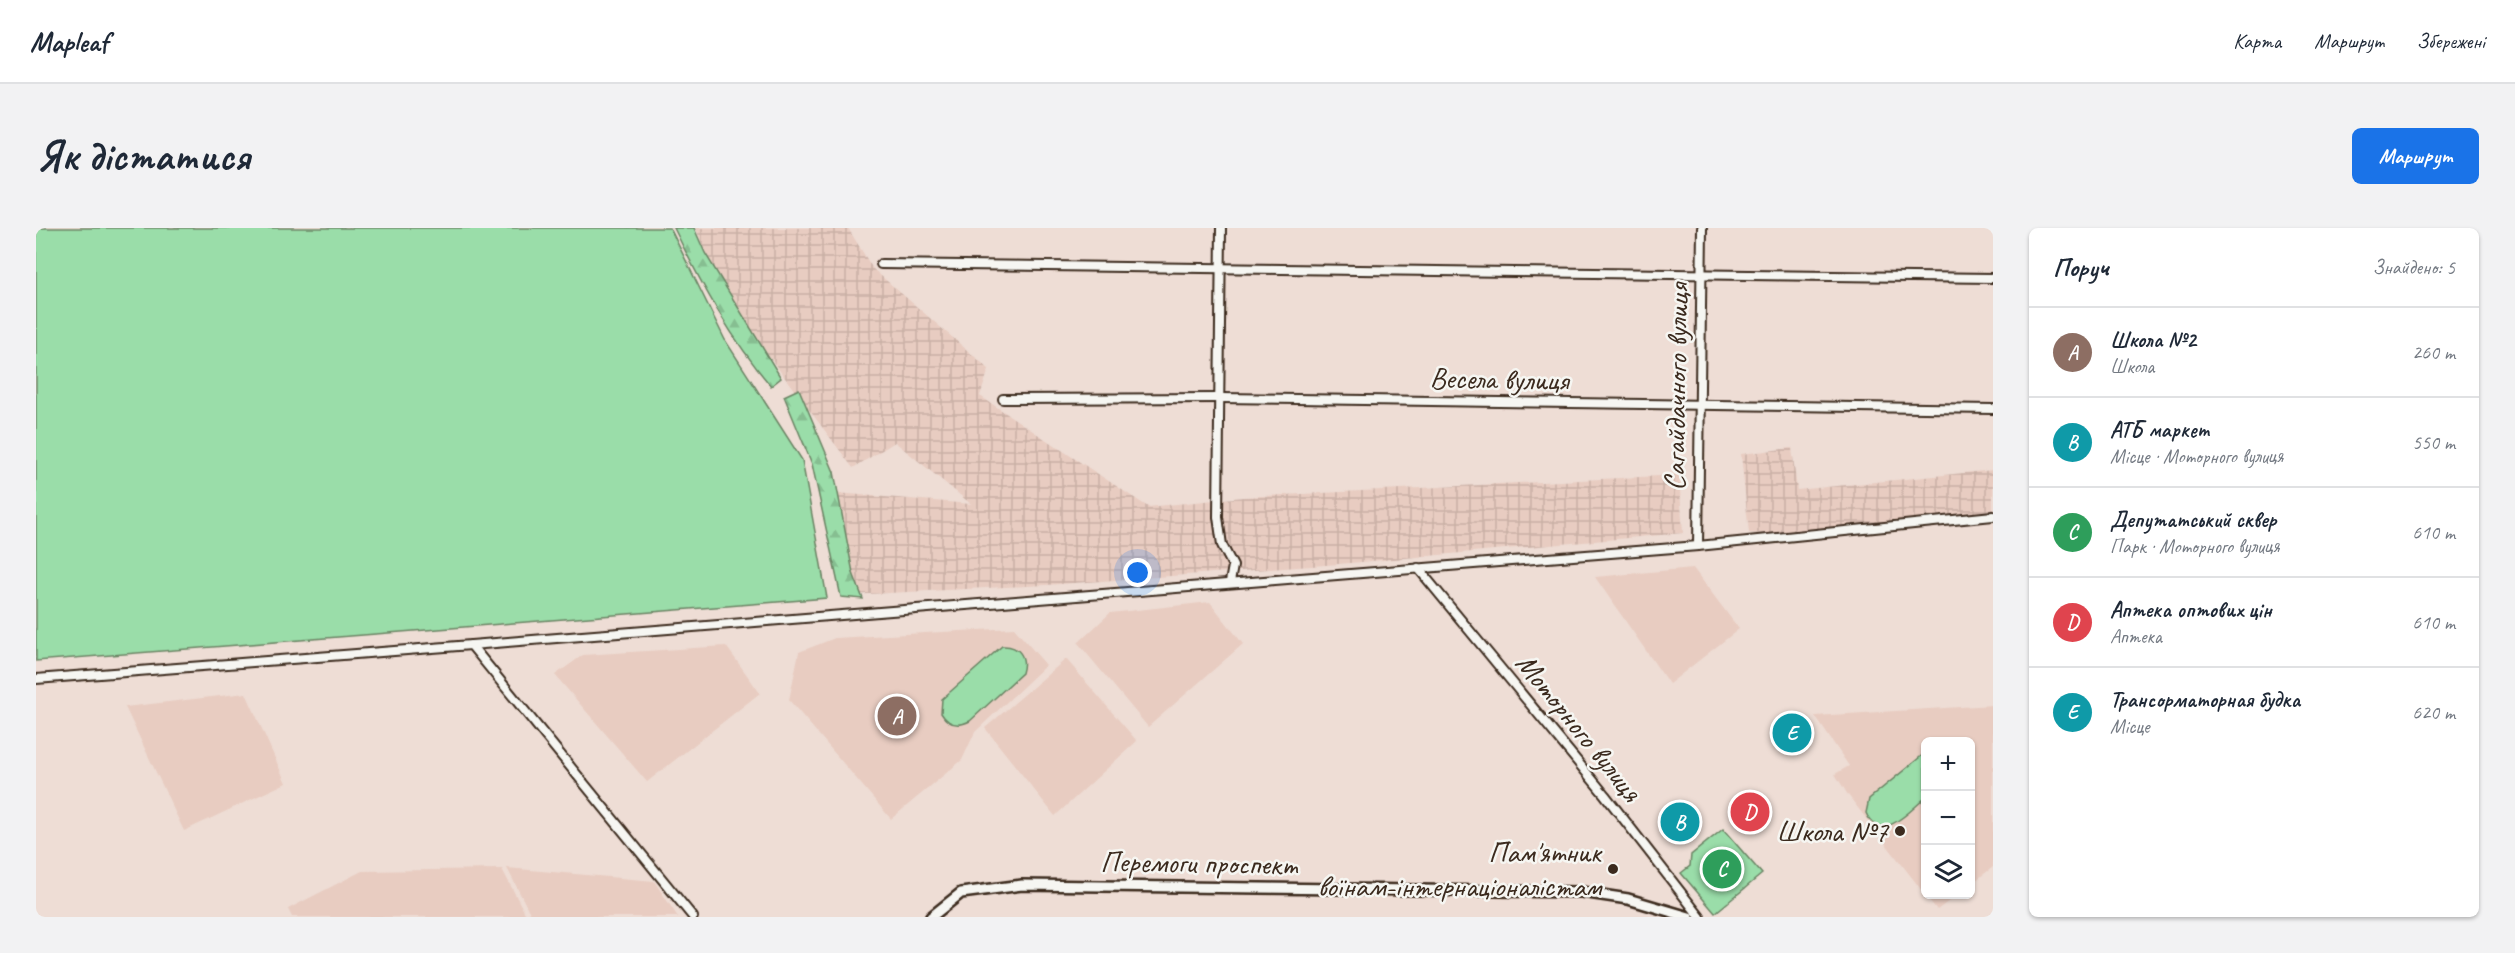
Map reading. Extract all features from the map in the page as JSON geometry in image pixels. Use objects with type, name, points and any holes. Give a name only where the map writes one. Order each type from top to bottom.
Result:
[{"type":"street","points":[[1221,228],[1218,517],[1222,545],[1233,566],[1230,582]]},
{"type":"street","name":"Сагайдачного вулиця","points":[[1698,546],[1702,228]]},
{"type":"street","points":[[881,264],[1993,278]]},
{"type":"street","name":"Весела вулиця","points":[[1004,399],[1220,398],[1993,409]]},
{"type":"street","points":[[36,679],[1698,546],[1993,516]]},
{"type":"street","name":"Моторного вулиця","points":[[1418,568],[1586,772],[1700,917]]},
{"type":"street","points":[[471,645],[693,917]]},
{"type":"street","name":"Перемоги проспект","points":[[930,917],[961,893],[1022,885],[1582,892],[1628,898],[1689,917]]},
{"type":"shaded area","points":[[696,228],[848,228],[873,269],[989,369],[980,396],[1148,507],[1243,497],[1679,475],[1683,533],[1339,564],[1046,585],[849,595],[836,493],[971,504],[895,442],[853,468],[718,289]]},
{"type":"shaded area","points":[[1792,448],[1797,490],[1993,470],[1993,513],[1800,536],[1749,533],[1741,454]]},
{"type":"shaded area","points":[[1693,568],[1739,629],[1669,684],[1595,577]]},
{"type":"shaded area","points":[[1210,602],[1243,644],[1148,727],[1078,643],[1110,613]]},
{"type":"shaded area","points":[[1014,628],[1046,665],[975,732],[962,760],[891,819],[789,700],[799,652],[835,638]]},
{"type":"shaded area","points":[[726,646],[760,693],[647,782],[555,675],[583,655]]},
{"type":"shaded area","points":[[1066,659],[1137,741],[1055,816],[985,728]]},
{"type":"shaded area","points":[[246,693],[286,783],[184,831],[125,707]]},
{"type":"shaded area","name":"Школа №7","points":[[1993,705],[1993,867],[1975,881],[1975,737],[1921,737],[1921,889],[1848,795],[1835,774],[1849,766],[1815,716]]},
{"type":"shaded area","points":[[507,868],[654,881],[678,917],[532,917]]},
{"type":"shaded area","points":[[502,869],[527,917],[292,917],[288,909],[362,871]]},
{"type":"shaded area","name":"Школа №7","points":[[1928,899],[1952,899],[1937,910]]},
{"type":"green space","points":[[36,228],[670,228],[725,340],[802,460],[827,598],[36,661]]},
{"type":"green space","points":[[674,228],[694,228],[705,253],[781,378],[771,386],[756,368],[718,310]]},
{"type":"green space","points":[[799,389],[834,472],[853,573],[863,599],[841,597],[812,464],[784,396]]},
{"type":"green space","points":[[1002,646],[1008,646],[1020,653],[1023,662],[1022,673],[970,721],[957,724],[947,720],[941,713],[942,699]]},
{"type":"green space","points":[[1921,756],[1921,801],[1903,817],[1887,826],[1879,826],[1872,822],[1866,813],[1869,799]]},
{"type":"green space","points":[[1723,829],[1762,874],[1715,913],[1681,873],[1690,866],[1691,855]]},
{"type":"place","name":"Школа №2","points":[[897,716]]},
{"type":"place","name":"Трансорматорная будка","points":[[1792,733]]},
{"type":"place","name":"Аптека оптових цін","points":[[1750,812]]},
{"type":"place","name":"АТБ маркет","points":[[1680,822]]},
{"type":"place","name":"Школа №7","points":[[1900,831]]},
{"type":"place","name":"Пам'ятник воїнам-інтернаціоналістам","points":[[1613,869]]},
{"type":"place","name":"Депутатський сквер","points":[[1722,869]]}]
